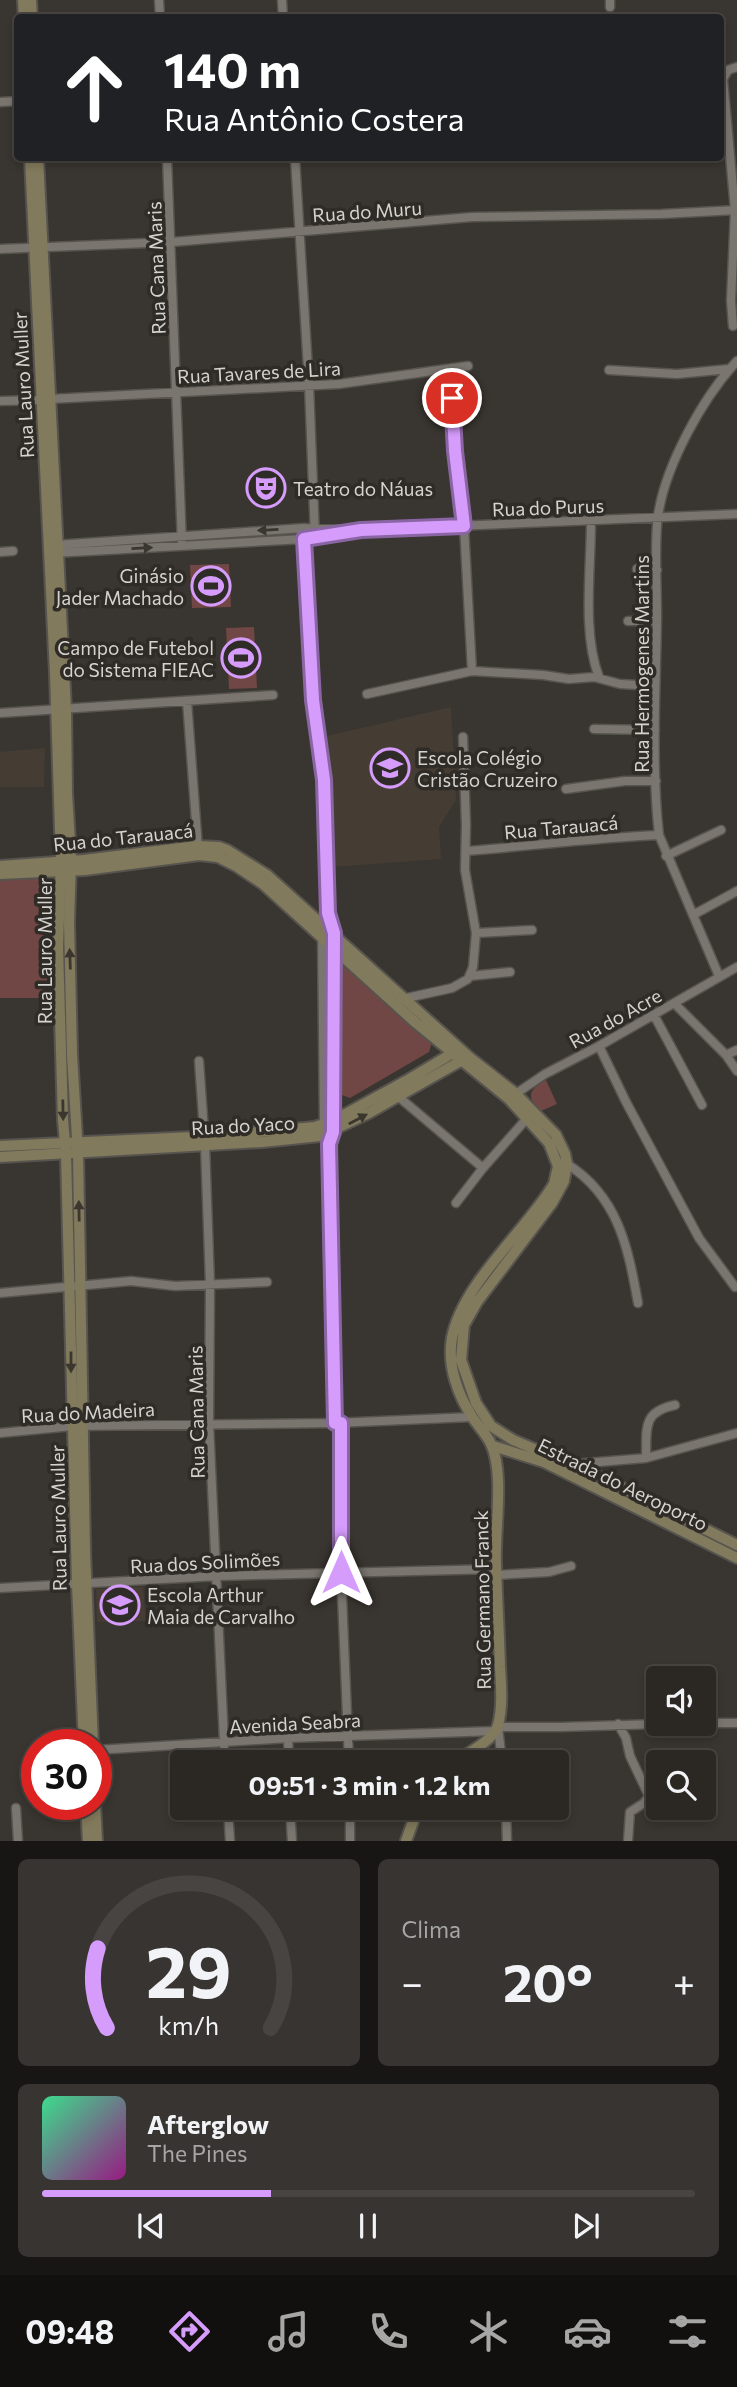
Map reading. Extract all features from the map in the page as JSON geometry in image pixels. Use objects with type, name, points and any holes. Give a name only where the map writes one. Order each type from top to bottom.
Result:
[{"type":"street","points":[[724,77],[728,70],[737,67]]},
{"type":"street","points":[[724,89],[736,210],[731,301],[733,326]]},
{"type":"street","name":"Rua Lauro Muller","points":[[30,161],[38,246],[67,793],[66,866],[58,947],[72,1148],[84,1729]]},
{"type":"street","name":"Rua Lauro Muller","points":[[38,161],[38,246]]},
{"type":"street","name":"Rua Cana Maris","points":[[167,161],[182,545]]},
{"type":"street","points":[[295,161],[315,533]]},
{"type":"street","name":"Rua do Muru","points":[[0,248],[172,242],[472,218],[736,210]]},
{"type":"street","name":"Rua Hermogenes Martins","points":[[719,976],[659,835],[654,686],[657,517],[677,455],[689,431],[703,405],[737,361]]},
{"type":"street","name":"Rua Tavares de Lira","points":[[0,401],[360,382],[468,366]]},
{"type":"street","points":[[452,368],[454,439],[464,526],[472,671]]},
{"type":"street","points":[[609,370],[677,374],[729,369]]},
{"type":"street","name":"Rua do Purus","points":[[54,549],[304,539],[315,533],[361,530],[737,514]]},
{"type":"street","points":[[591,521],[589,641],[592,660],[599,677]]},
{"type":"street","points":[[304,528],[313,700],[324,780],[328,913],[334,933],[333,1060],[329,1131]]},
{"type":"street","name":"Rua do Purus","points":[[54,549],[182,535],[304,528],[315,533]]},
{"type":"street","points":[[0,552],[13,551]]},
{"type":"street","points":[[637,569],[657,570]]},
{"type":"street","points":[[628,621],[657,621]]},
{"type":"street","points":[[367,694],[472,671],[569,679],[599,677],[620,684],[654,686]]},
{"type":"street","points":[[0,713],[273,695]]},
{"type":"street","points":[[187,701],[198,850]]},
{"type":"street","points":[[594,729],[655,730]]},
{"type":"street","points":[[393,1001],[452,988],[470,975],[476,933],[467,885],[463,737]]},
{"type":"street","points":[[566,789],[625,780],[656,781]]},
{"type":"street","points":[[666,856],[721,830]]},
{"type":"street","name":"Rua Tarauacá","points":[[466,851],[560,843],[586,838],[659,835]]},
{"type":"street","name":"Rua do Tarauacá","points":[[0,874],[219,846],[246,859],[267,875],[405,998]]},
{"type":"street","name":"Rua do Tarauacá","points":[[198,850],[243,870],[263,884],[393,1001]]},
{"type":"street","name":"Rua do Tarauacá","points":[[0,866],[66,866]]},
{"type":"street","points":[[693,915],[737,891]]},
{"type":"street","points":[[328,913],[322,937],[323,1061],[329,1131],[341,1572],[349,1750]]},
{"type":"street","points":[[476,933],[532,930]]},
{"type":"street","name":"Rua do Acre","points":[[512,1096],[545,1074],[737,967]]},
{"type":"street","points":[[470,975],[510,972]]},
{"type":"street","points":[[322,982],[332,982]]},
{"type":"street","name":"Rua Germano Franck","points":[[405,998],[461,1055]]},
{"type":"street","name":"Rua Germano Franck","points":[[393,1001],[512,1096],[556,1135],[567,1164],[564,1181],[552,1203],[495,1270],[480,1281],[463,1308],[452,1340],[451,1362],[458,1388],[472,1417],[493,1446],[498,1472],[496,1572],[501,1699],[496,1729],[500,1750]]},
{"type":"street","points":[[674,1003],[726,1055],[737,1071]]},
{"type":"street","points":[[654,1015],[702,1105]]},
{"type":"street","points":[[599,1046],[699,1238],[735,1287]]},
{"type":"street","points":[[726,1055],[737,1050]]},
{"type":"street","name":"Rua do Yaco","points":[[0,1157],[72,1148],[205,1140],[302,1140],[329,1131],[461,1055]]},
{"type":"street","points":[[323,1061],[333,1060]]},
{"type":"street","name":"Rua Cana Maris","points":[[200,1061],[210,1284],[209,1424],[224,1750]]},
{"type":"street","points":[[394,1093],[482,1168]]},
{"type":"street","points":[[456,1203],[482,1168],[531,1115]]},
{"type":"street","name":"Rua Germano Franck","points":[[498,1472],[513,1440],[491,1426],[476,1403],[460,1360],[464,1325],[495,1270],[547,1196],[557,1175],[555,1154],[531,1115]]},
{"type":"street","name":"Rua do Yaco","points":[[0,1146],[72,1148]]},
{"type":"street","points":[[567,1164],[600,1190],[611,1208],[624,1242],[638,1303]]},
{"type":"street","points":[[0,1293],[131,1282],[175,1286],[267,1282]]},
{"type":"street","points":[[646,1458],[647,1423],[651,1415],[662,1408],[675,1405]]},
{"type":"street","name":"Rua do Madeira","points":[[0,1433],[78,1426],[338,1423],[472,1417]]},
{"type":"street","points":[[493,1446],[501,1433]]},
{"type":"street","points":[[567,1467],[646,1458],[737,1433]]},
{"type":"street","name":"Estrada do Aeroporto","points":[[513,1440],[546,1458],[737,1545]]},
{"type":"street","name":"Estrada do Aeroporto","points":[[493,1446],[509,1453],[546,1458]]},
{"type":"street","name":"Estrada do Aeroporto","points":[[567,1467],[737,1558]]},
{"type":"street","name":"Rua dos Solimões","points":[[0,1588],[341,1572],[550,1572],[571,1566]]},
{"type":"street","name":"Rua Lauro Muller","points":[[81,1584],[92,1729]]},
{"type":"street","points":[[716,1723],[737,1723]]},
{"type":"street","points":[[618,1724],[649,1796],[644,1803],[630,1812],[628,1841]]},
{"type":"street","name":"Avenida Seabra","points":[[112,1749],[288,1738],[646,1724]]},
{"type":"street","points":[[472,1750],[496,1729]]},
{"type":"street","points":[[288,1738],[288,1750]]},
{"type":"street","points":[[16,1808],[18,1841]]},
{"type":"street","points":[[87,1820],[88,1841]]},
{"type":"street","points":[[96,1820],[97,1841]]},
{"type":"street","points":[[229,1820],[230,1841]]},
{"type":"street","points":[[291,1820],[292,1841]]},
{"type":"street","points":[[350,1820],[350,1841]]},
{"type":"street","points":[[407,1841],[414,1820]]},
{"type":"street","points":[[506,1820],[507,1841]]},
{"type":"shaded area","name":"Ginásio Jader Machado","points":[[229,564],[231,607],[192,608],[190,565]]},
{"type":"shaded area","name":"Campo de Futebol do Sistema FIEAC","points":[[254,627],[257,688],[229,689],[226,628]]},
{"type":"shaded area","name":"Escola Colégio Cristão Cruzeiro","points":[[451,707],[456,800],[439,827],[441,859],[331,867],[323,737]]},
{"type":"shaded area","points":[[45,748],[44,787],[0,787],[0,752]]},
{"type":"shaded area","points":[[53,872],[57,998],[0,998],[0,875]]},
{"type":"shaded area","points":[[338,956],[432,1042],[429,1052],[350,1098],[342,1095],[334,962]]},
{"type":"shaded area","points":[[546,1080],[557,1104],[541,1111],[531,1094]]},
{"type":"shaded area","name":"Escola Arthur Maia de Carvalho","points":[[143,1587],[146,1621],[97,1622],[96,1589]]},
{"type":"place","name":"Teatro do Náuas","points":[[266,488]]},
{"type":"place","name":"Ginásio Jader Machado","points":[[211,586]]},
{"type":"place","name":"Campo de Futebol do Sistema FIEAC","points":[[241,658]]},
{"type":"place","name":"Escola Colégio Cristão Cruzeiro","points":[[390,768]]},
{"type":"place","name":"Escola Arthur Maia de Carvalho","points":[[120,1605]]},
{"type":"route","points":[[341,1572],[341,1423],[335,1423],[329,1144],[333,1132],[334,933],[328,913],[324,780],[313,700],[304,539],[361,530],[464,526],[452,398]]}]
